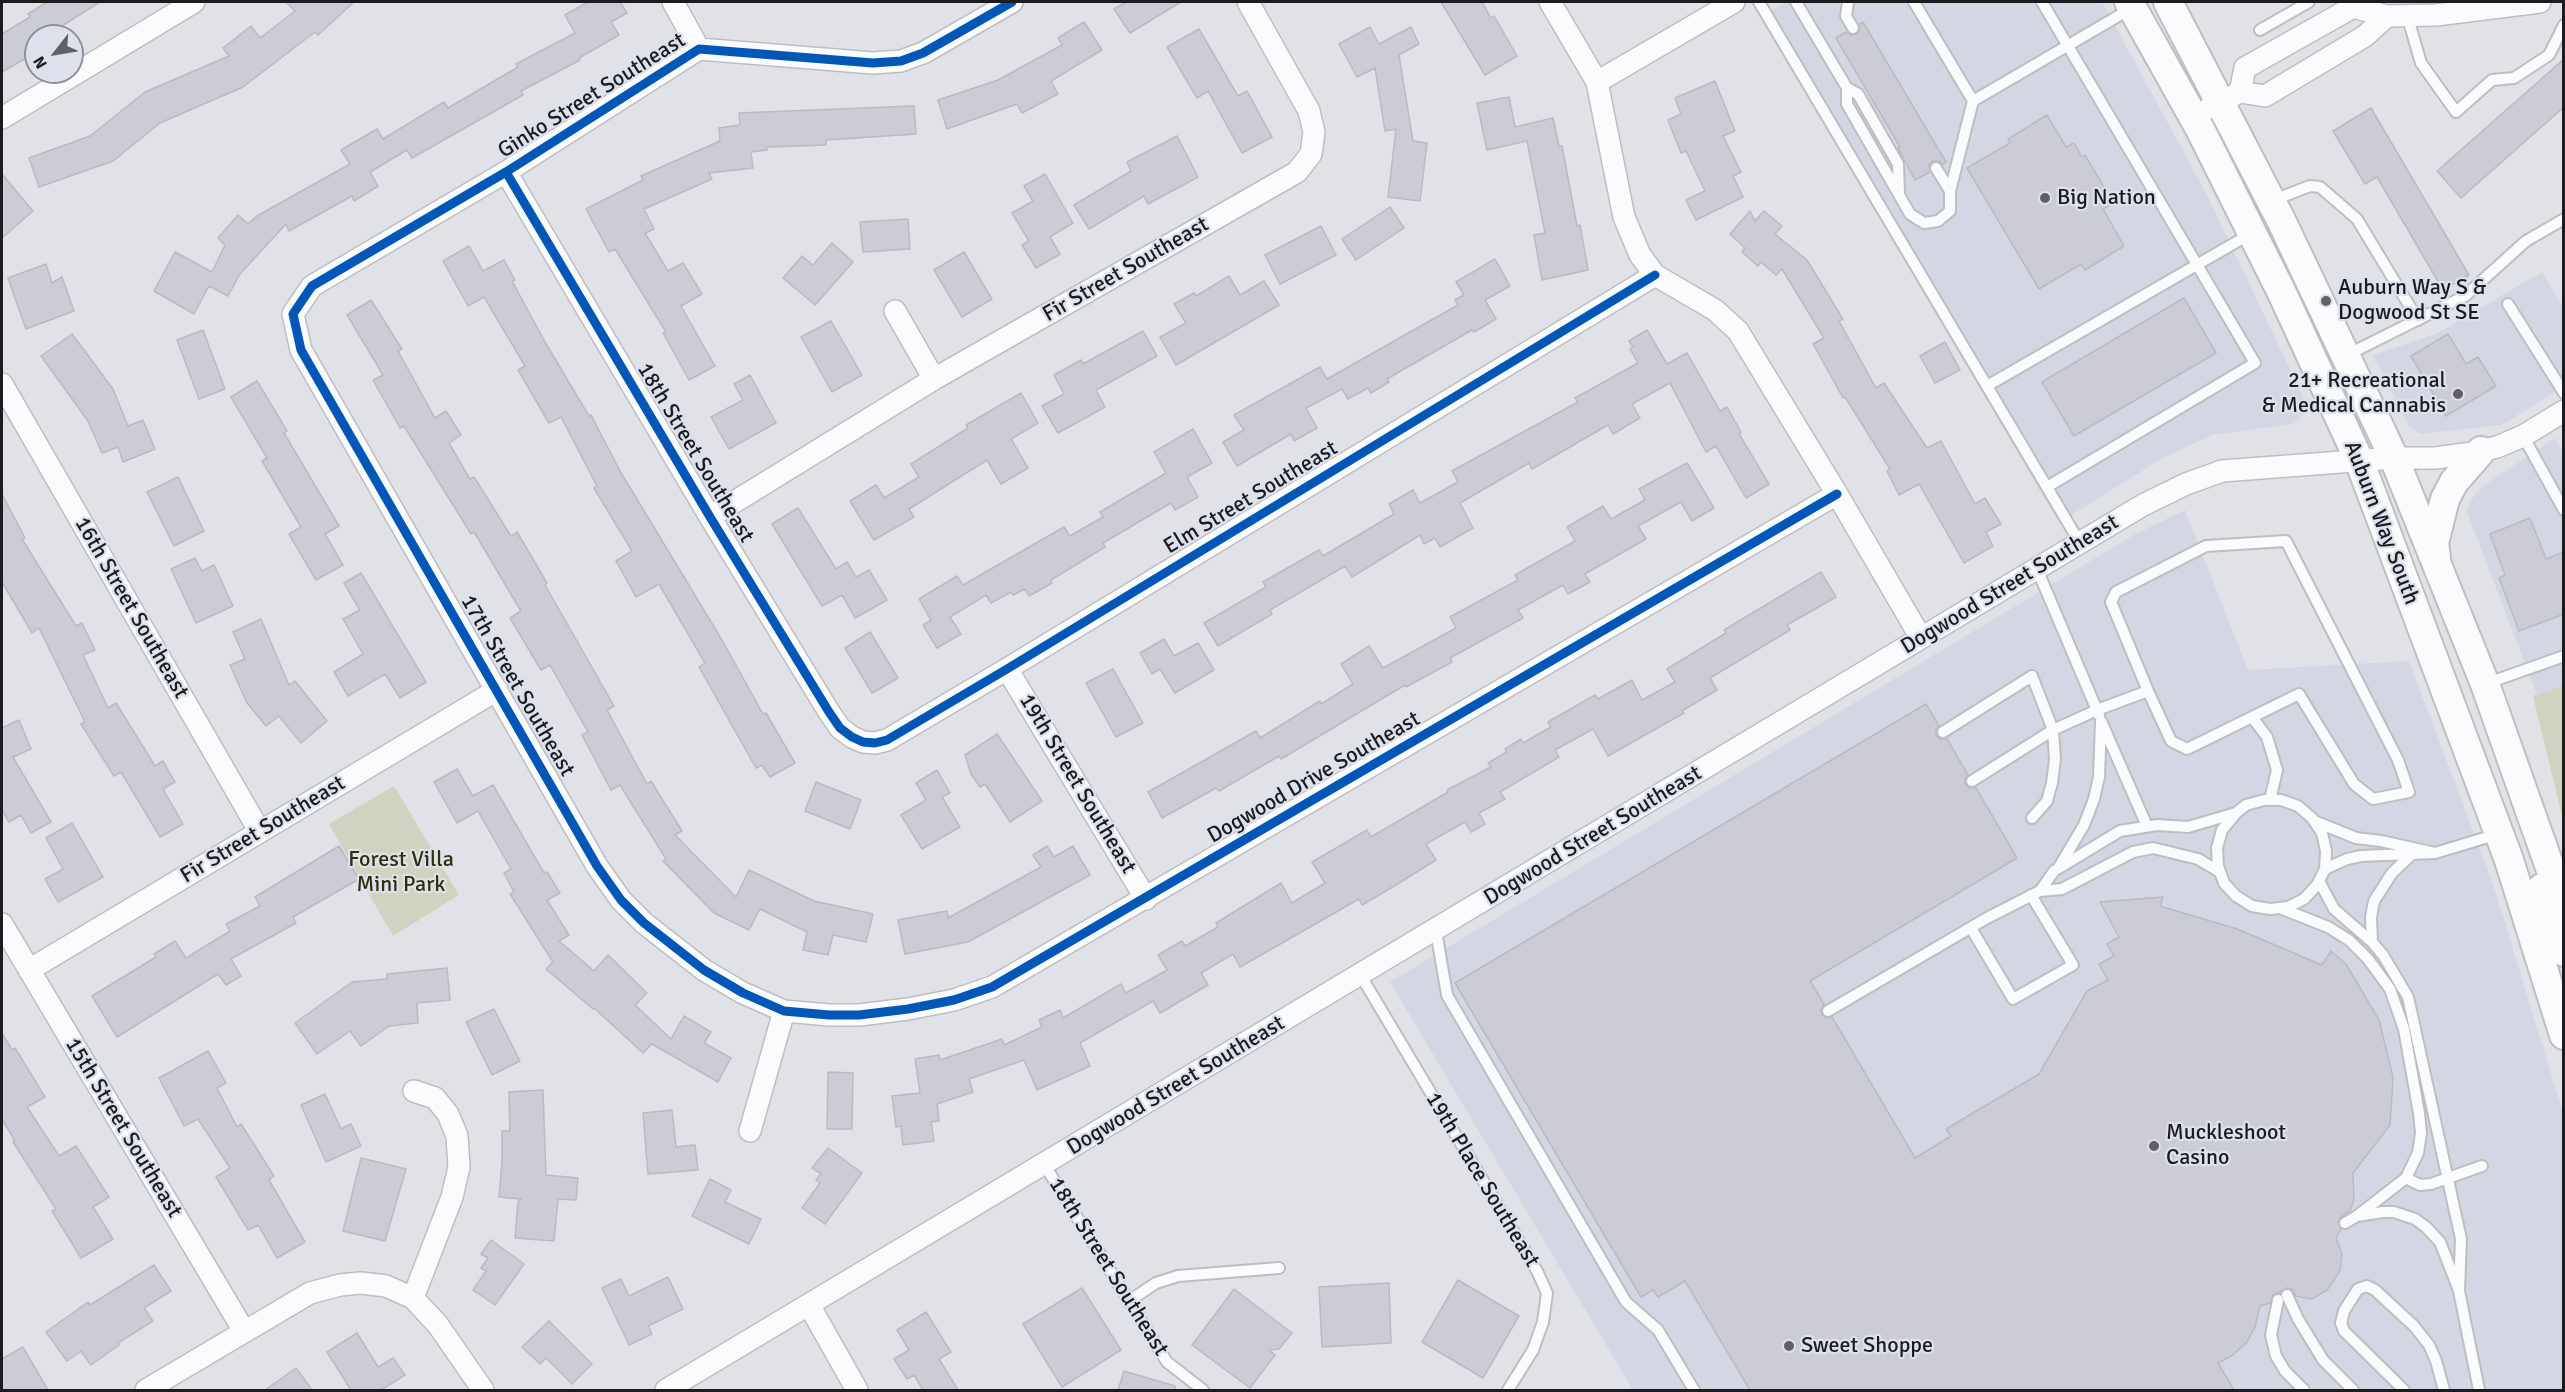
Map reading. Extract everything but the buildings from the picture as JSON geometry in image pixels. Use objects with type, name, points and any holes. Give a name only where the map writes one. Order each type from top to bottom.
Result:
[{"type":"main road","name":"Auburn Way South","points":[[2168,2],[2230,97],[2271,201],[2394,458],[2485,684],[2564,907]]},
{"type":"main road","name":"Auburn Way South","points":[[2131,4],[2193,117],[2252,233],[2359,460],[2499,834],[2564,1035]]},
{"type":"main road","points":[[2437,568],[2434,543],[2445,499],[2454,482],[2481,451]]},
{"type":"main road","points":[[2499,834],[2519,835],[2529,849],[2564,952]]},
{"type":"street","points":[[2,118],[194,2]]},
{"type":"street","points":[[674,2],[699,49]]},
{"type":"street","name":"Ginko Street Southeast","points":[[293,314],[312,286],[506,172],[699,49],[873,63],[901,61],[923,53],[1012,2]]},
{"type":"street","name":"Fir Street Southeast","points":[[710,517],[934,379],[1280,183],[1297,171],[1311,154],[1314,132],[1309,111],[1248,2]]},
{"type":"street","points":[[1550,2],[1597,82],[1628,231],[1640,255],[1655,275],[1715,310],[1737,331],[1837,494],[1921,638]]},
{"type":"street","points":[[1597,82],[1734,2]]},
{"type":"street","points":[[2230,97],[2245,68],[2337,8],[2353,7],[2436,15],[2540,2]]},
{"type":"street","points":[[2193,117],[2230,97],[2265,96],[2365,36],[2393,11]]},
{"type":"street","name":"18th Street Southeast","points":[[506,172],[710,517],[829,712],[840,728],[863,742]]},
{"type":"street","name":"Elm Street Southeast","points":[[863,742],[875,743],[887,740],[1655,275]]},
{"type":"street","points":[[895,311],[934,379]]},
{"type":"street","name":"17th Street Southeast","points":[[293,314],[301,350],[597,866],[621,900],[667,942],[704,970],[743,993],[784,1011]]},
{"type":"street","name":"16th Street Southeast","points":[[2,384],[260,832]]},
{"type":"street","name":"Dogwood Street Southeast","points":[[666,1390],[1361,976],[2143,505],[2186,484],[2222,471],[2359,460],[2434,458],[2481,451],[2523,436],[2564,411]]},
{"type":"street","name":"Dogwood Drive Southeast","points":[[784,1011],[859,1015],[954,1000],[992,987],[1837,494]]},
{"type":"street","name":"19th Street Southeast","points":[[1007,669],[1146,899]]},
{"type":"street","name":"Fir Street Southeast","points":[[29,970],[497,690]]},
{"type":"street","name":"15th Street Southeast","points":[[2,924],[243,1331]]},
{"type":"street","points":[[750,1131],[784,1011]]},
{"type":"street","points":[[413,1298],[452,1197],[459,1167],[457,1136],[448,1114],[435,1098],[414,1091]]},
{"type":"street","points":[[146,1390],[310,1293],[340,1284],[361,1283],[386,1286],[413,1298],[438,1325],[483,1390]]},
{"type":"street","points":[[808,1305],[857,1390]]},
{"type":"lane","points":[[1759,2],[2080,543]]},
{"type":"lane","points":[[1796,2],[1847,88],[1847,104],[1910,214],[1924,223],[1938,221],[1950,211],[1950,191],[1973,101],[1914,2]]},
{"type":"lane","points":[[1848,2],[1846,16],[1853,28]]},
{"type":"lane","points":[[2042,2],[2255,363],[2047,487]]},
{"type":"lane","points":[[2260,30],[2309,2]]},
{"type":"lane","points":[[1973,101],[2068,46],[2131,4]]},
{"type":"lane","points":[[2393,11],[2421,63],[2456,112],[2492,80],[2514,78],[2549,55],[2564,25]]},
{"type":"lane","points":[[1936,168],[1950,191]]},
{"type":"lane","points":[[2271,201],[2310,186],[2320,187],[2357,219],[2418,320]]},
{"type":"lane","points":[[2346,355],[2465,296],[2526,241],[2564,219]]},
{"type":"lane","points":[[1987,386],[2252,233]]},
{"type":"lane","points":[[2508,304],[2564,393]]},
{"type":"lane","points":[[2523,436],[2564,510]]},
{"type":"lane","points":[[2286,541],[2398,760],[2409,792],[2373,799],[2354,784],[2299,694],[2252,717],[2187,749],[2171,741],[2111,602],[2116,592],[2205,546],[2286,541]]},
{"type":"lane","points":[[2037,569],[2147,826]]},
{"type":"lane","points":[[2485,684],[2564,656]]},
{"type":"lane","points":[[1943,732],[2032,676],[2053,730],[2055,759],[2047,801],[2032,818]]},
{"type":"lane","points":[[1972,781],[2053,730],[2099,715],[2148,691]]},
{"type":"lane","points":[[1828,1011],[2035,893],[2058,869],[2084,825],[2094,799],[2099,777],[2099,715]]},
{"type":"lane","points":[[2252,717],[2267,737],[2277,770],[2270,800]]},
{"type":"lane","points":[[2270,800],[2281,800],[2298,807],[2314,821],[2322,833],[2326,850],[2325,869],[2319,881],[2304,898],[2288,907],[2270,909],[2252,906],[2236,896],[2224,882],[2220,872],[2217,848],[2222,830],[2236,813],[2246,805],[2270,800]]},
{"type":"lane","points":[[2058,869],[2120,831],[2147,826],[2188,827],[2236,813]]},
{"type":"lane","points":[[2314,821],[2356,838],[2435,853]]},
{"type":"lane","points":[[2325,869],[2347,859],[2361,856],[2435,853],[2499,834]]},
{"type":"lane","points":[[2035,893],[2062,889],[2133,852],[2153,848],[2198,859],[2220,872]]},
{"type":"lane","points":[[2372,942],[2371,917],[2374,901],[2391,873],[2412,855]]},
{"type":"lane","points":[[2319,881],[2334,909],[2372,942],[2400,980],[2408,997],[2441,1155],[2462,1239],[2459,1291]]},
{"type":"lane","points":[[1971,928],[2013,999],[2073,965],[2035,893]]},
{"type":"lane","points":[[2279,908],[2328,927],[2349,940],[2368,959],[2390,989],[2398,1006],[2404,1029],[2419,1113],[2421,1133],[2418,1153],[2406,1178],[2345,1223]]},
{"type":"lane","points":[[1436,931],[1448,996],[1626,1302],[1658,1330],[1694,1390]]},
{"type":"lane","name":"19th Place Southeast","points":[[1361,976],[1538,1271],[1547,1293],[1543,1322],[1533,1350],[1508,1390]]},
{"type":"lane","name":"18th Street Southeast","points":[[1044,1164],[1167,1362],[1203,1390]]},
{"type":"lane","points":[[2406,1178],[2420,1185],[2432,1184],[2482,1166]]},
{"type":"lane","points":[[2356,1215],[2394,1212],[2415,1219],[2440,1242],[2459,1291],[2479,1390]]},
{"type":"lane","points":[[1129,1301],[1156,1283],[1178,1276],[1279,1268]]},
{"type":"lane","points":[[2404,1390],[2344,1331],[2341,1323],[2344,1311],[2358,1289],[2367,1286],[2375,1290],[2414,1326],[2429,1345],[2444,1390]]},
{"type":"lane","points":[[2304,1390],[2285,1371],[2276,1356],[2271,1335],[2283,1298],[2324,1360],[2353,1390]]},
{"type":"shaded area","points":[[1786,2],[2102,2],[2207,195],[2304,399],[2304,414],[2293,424],[2212,435],[2161,459],[2059,523],[1761,17]]},
{"type":"shaded area","points":[[2542,272],[2563,307],[2563,387],[2502,425],[2420,434],[2409,427],[2373,355],[2438,333]]},
{"type":"shaded area","points":[[2555,438],[2564,454],[2563,688],[2538,697],[2467,512],[2471,500],[2480,488]]},
{"type":"shaded area","points":[[2185,510],[2248,670],[2409,661],[2494,887],[2563,1113],[2563,1390],[1633,1390],[1390,982],[2132,536]]},
{"type":"green space","points":[[2564,686],[2563,820],[2533,696]]},
{"type":"green space","name":"Forest Villa Mini Park","points":[[394,786],[459,895],[393,936],[329,824]]},
{"type":"cycle path","points":[[1012,2],[923,53],[901,61],[873,63],[699,49],[506,172],[312,286],[293,314],[301,350],[597,866],[621,900],[644,923],[704,970],[743,993],[784,1011],[829,1015],[859,1015],[908,1009],[954,1000],[992,987],[1837,494]]},
{"type":"cycle path","points":[[506,172],[710,517],[829,712],[840,728],[863,742],[875,743],[887,740],[1655,275]]},
{"type":"place","name":"Big Nation","points":[[2045,198]]},
{"type":"place","name":"Auburn Way S & Dogwood St SE","points":[[2326,301]]},
{"type":"place","name":"21+ Recreational & Medical Cannabis","points":[[2458,394]]},
{"type":"place","name":"Muckleshoot Casino","points":[[2154,1146]]},
{"type":"place","name":"Sweet Shoppe","points":[[1789,1346]]}]
